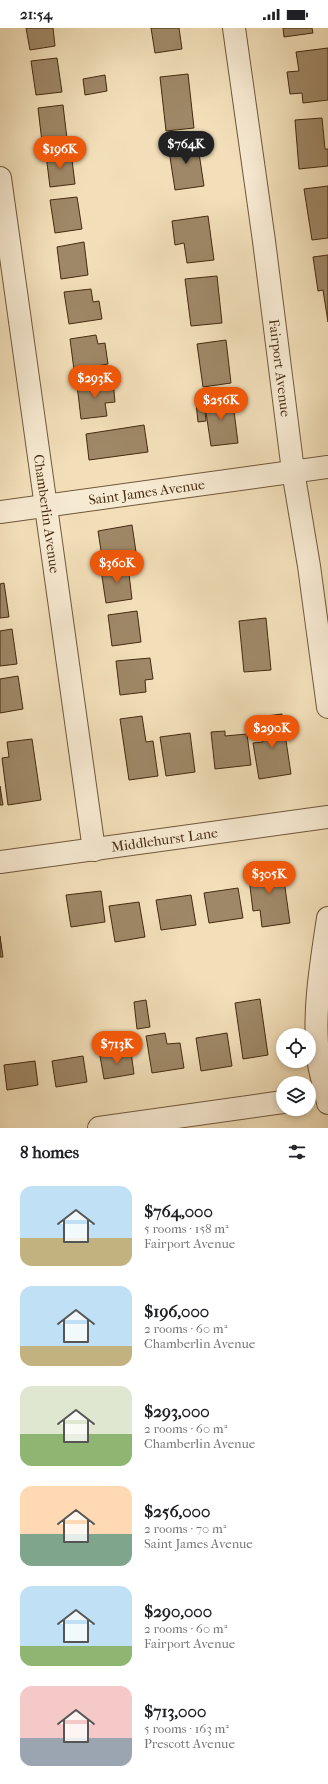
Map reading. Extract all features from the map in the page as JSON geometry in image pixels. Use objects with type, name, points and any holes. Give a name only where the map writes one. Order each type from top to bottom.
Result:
[{"type":"street","name":"Fairport Avenue","points":[[234,28],[264,241],[293,471],[309,566],[328,707]]},
{"type":"street","name":"Chamberlin Avenue","points":[[0,178],[94,850]]},
{"type":"street","name":"Saint James Avenue","points":[[0,512],[328,467]]},
{"type":"street","name":"Middlehurst Lane","points":[[0,862],[328,817]]},
{"type":"street","points":[[323,1098],[317,1037],[318,990],[328,918]]},
{"type":"street","points":[[99,1128],[276,1103]]},
{"type":"building","points":[[26,28],[53,28],[55,46],[30,50]]},
{"type":"building","points":[[151,28],[179,28],[182,49],[155,53]]},
{"type":"building","points":[[283,28],[312,28],[313,33],[284,37]]},
{"type":"building","points":[[328,48],[328,100],[303,103],[302,93],[290,94],[287,72],[299,71],[296,52]]},
{"type":"building","points":[[57,58],[62,92],[36,95],[31,61]]},
{"type":"building","points":[[188,74],[194,128],[166,131],[160,77]]},
{"type":"building","points":[[105,75],[107,91],[85,95],[83,79]]},
{"type":"building","points":[[63,105],[67,139],[42,142],[38,108]]},
{"type":"building","points":[[322,118],[325,149],[328,149],[328,166],[299,169],[295,120]]},
{"type":"building","points":[[197,140],[204,186],[175,190],[168,144]]},
{"type":"building","points":[[71,152],[75,184],[50,187],[46,155]]},
{"type":"building","points":[[328,186],[328,238],[312,240],[304,189]]},
{"type":"building","points":[[77,197],[82,229],[55,233],[50,200]]},
{"type":"building","points":[[208,216],[214,260],[187,263],[184,243],[175,245],[172,221]]},
{"type":"building","points":[[84,242],[88,275],[61,279],[57,247]]},
{"type":"building","points":[[328,255],[328,322],[323,290],[318,291],[313,257]]},
{"type":"building","points":[[217,276],[222,323],[191,326],[185,279]]},
{"type":"building","points":[[91,289],[93,302],[99,301],[102,319],[69,324],[64,292]]},
{"type":"building","points":[[96,335],[98,344],[105,343],[108,364],[74,370],[70,339]]},
{"type":"building","points":[[226,340],[231,383],[203,387],[197,344]]},
{"type":"building","points":[[113,381],[115,402],[105,403],[107,416],[81,419],[77,385]]},
{"type":"building","points":[[232,395],[238,443],[211,446],[204,399]]},
{"type":"building","points":[[204,402],[206,421],[198,422],[196,403]]},
{"type":"building","points":[[144,425],[148,452],[89,460],[86,434]]},
{"type":"building","points":[[132,525],[136,552],[102,557],[98,531]]},
{"type":"building","points":[[128,566],[132,599],[106,603],[101,570]]},
{"type":"building","points":[[4,583],[9,617],[0,618],[0,584]]},
{"type":"building","points":[[137,611],[141,642],[112,646],[108,615]]},
{"type":"building","points":[[266,618],[271,670],[244,672],[239,621]]},
{"type":"building","points":[[12,629],[17,664],[0,666],[0,631]]},
{"type":"building","points":[[150,658],[153,679],[145,680],[146,692],[120,695],[116,661]]},
{"type":"building","points":[[18,676],[23,709],[0,713],[0,679]]},
{"type":"building","points":[[282,714],[291,774],[259,779],[253,743],[263,742],[259,717]]},
{"type":"building","points":[[142,716],[146,742],[153,741],[158,776],[129,780],[120,719]]},
{"type":"building","points":[[225,731],[225,736],[247,734],[251,765],[215,769],[211,732]]},
{"type":"building","points":[[190,733],[195,772],[166,776],[160,737]]},
{"type":"building","points":[[32,739],[41,800],[8,805],[2,758],[9,757],[7,742]]},
{"type":"building","points":[[0,786],[3,805],[0,805]]},
{"type":"building","points":[[282,866],[290,923],[262,927],[260,910],[253,911],[248,870]]},
{"type":"building","points":[[238,888],[243,918],[209,923],[204,893]]},
{"type":"building","points":[[101,891],[105,922],[71,927],[66,895]]},
{"type":"building","points":[[191,895],[196,925],[161,930],[156,900]]},
{"type":"building","points":[[139,902],[145,937],[115,942],[109,906]]},
{"type":"building","points":[[0,936],[3,957],[0,957]]},
{"type":"building","points":[[260,999],[268,1055],[243,1059],[235,1003]]},
{"type":"building","points":[[146,1000],[150,1027],[137,1029],[134,1002]]},
{"type":"building","points":[[165,1033],[167,1044],[180,1043],[184,1068],[152,1073],[146,1036]]},
{"type":"building","points":[[227,1033],[232,1066],[201,1071],[196,1038]]},
{"type":"building","points":[[131,1052],[134,1074],[104,1079],[100,1056]]},
{"type":"building","points":[[83,1056],[87,1082],[56,1087],[52,1061]]},
{"type":"building","points":[[35,1061],[38,1085],[7,1090],[4,1065]]}]
